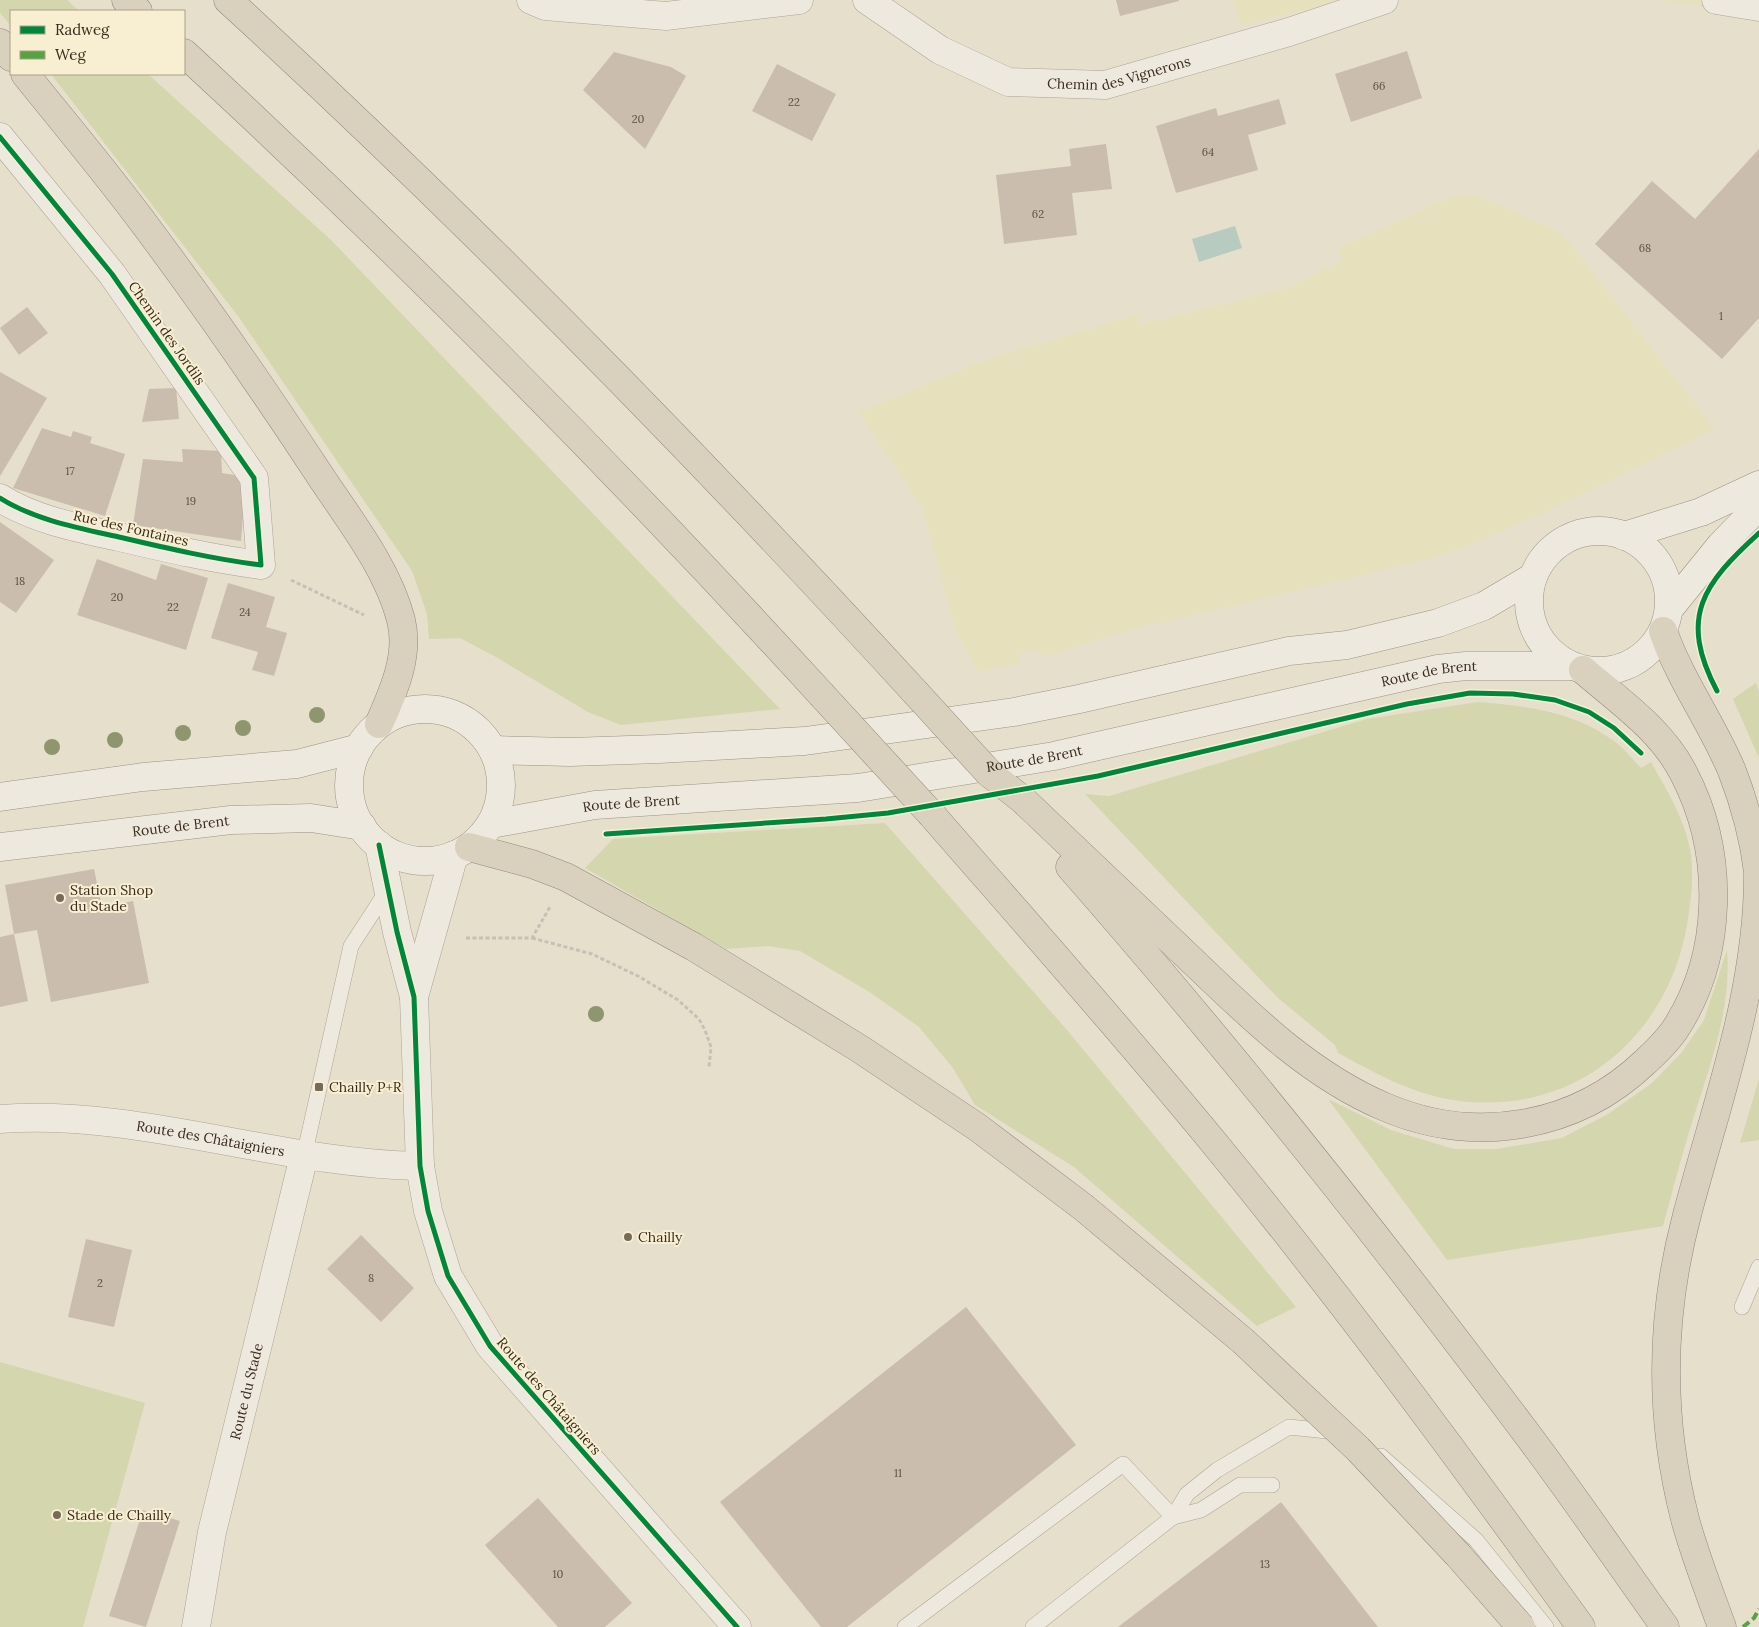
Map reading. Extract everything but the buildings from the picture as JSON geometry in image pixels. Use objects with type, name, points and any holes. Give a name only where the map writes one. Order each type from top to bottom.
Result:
[{"type":"highway","points":[[126,0],[137,10]]},
{"type":"highway","points":[[228,0],[459,219],[642,401],[779,544],[989,773],[1017,800],[1236,1002],[1319,1071],[1385,1107],[1435,1122],[1469,1128],[1495,1128],[1543,1121],[1589,1103],[1634,1073],[1672,1033],[1699,982],[1707,956],[1712,918],[1712,869],[1709,844],[1698,804],[1674,756],[1644,722],[1577,668]]},
{"type":"highway","points":[[0,43],[10,56]]},
{"type":"highway","points":[[185,54],[388,248],[552,411],[706,568],[932,815],[1146,1062],[1322,1278],[1453,1450],[1581,1627]]},
{"type":"highway","points":[[26,75],[148,229],[248,368],[385,579],[401,620],[403,640],[402,660],[394,688],[379,724]]},
{"type":"highway","points":[[1666,620],[1672,658],[1732,771],[1745,813],[1758,873],[1757,954],[1750,1000],[1686,1216],[1670,1292],[1665,1361],[1665,1400],[1675,1474],[1698,1563],[1722,1627]]},
{"type":"highway","points":[[1017,800],[1143,950],[1376,1235],[1523,1427],[1666,1627]]},
{"type":"highway","points":[[462,851],[532,864],[566,877],[694,947],[860,1048],[977,1127],[1083,1207],[1243,1341],[1358,1449],[1408,1501],[1520,1627]]},
{"type":"main road","points":[[531,0],[545,6],[666,16],[799,0]]},
{"type":"main road","name":"Chemin des Vignerons","points":[[868,0],[940,50],[1008,82],[1105,85],[1289,32],[1384,0]]},
{"type":"main road","points":[[1717,0],[1759,7]]},
{"type":"main road","name":"Chemin des Jordils","points":[[0,137],[112,274],[254,478],[261,565]]},
{"type":"main road","points":[[1624,536],[1701,512],[1759,485]]},
{"type":"main road","name":"Rue des Fontaines","points":[[0,498],[12,505],[58,523],[213,559],[261,565]]},
{"type":"main road","points":[[1666,620],[1669,593],[1659,565],[1638,543],[1624,536],[1597,531],[1570,537],[1548,553],[1533,577],[1529,603],[1534,629],[1550,651],[1577,668],[1608,671],[1628,665],[1646,654],[1666,620],[1721,545],[1759,506]]},
{"type":"main road","points":[[493,750],[570,752],[805,741],[1014,712],[1288,651],[1347,645],[1438,623],[1484,606],[1533,577]]},
{"type":"main road","name":"Route de Brent","points":[[491,824],[595,805],[858,788],[1054,756],[1438,669],[1495,665],[1577,668]]},
{"type":"main road","points":[[433,709],[452,713],[468,722],[482,734],[493,750],[500,768],[502,788],[498,807],[491,824],[462,851],[435,860],[415,860],[396,855],[370,835],[352,808],[349,787],[351,767],[359,748],[379,724],[396,715],[414,710],[433,709]]},
{"type":"main road","points":[[0,797],[143,777],[297,764],[359,748]]},
{"type":"main road","name":"Route de Brent","points":[[0,846],[231,820],[311,818],[370,835]]},
{"type":"main road","name":"Route des Châtaigniers","points":[[370,835],[388,890],[414,998],[420,1166],[428,1211],[448,1276],[490,1346],[737,1627]]},
{"type":"main road","name":"Route des Châtaigniers","points":[[414,998],[432,936],[462,851]]},
{"type":"main road","name":"Route des Châtaigniers","points":[[0,1119],[62,1118],[136,1127],[304,1156],[385,1165],[420,1166]]},
{"type":"main road","name":"Route du Stade","points":[[196,1627],[212,1532],[304,1156]]},
{"type":"lane","points":[[304,1156],[351,946],[388,890]]},
{"type":"lane","points":[[1742,1307],[1759,1267]]},
{"type":"lane","points":[[1033,1627],[1173,1517],[1187,1494],[1217,1470],[1289,1427],[1356,1434],[1476,1540],[1546,1627]]},
{"type":"lane","points":[[905,1627],[1123,1464],[1173,1517]]},
{"type":"lane","points":[[1173,1517],[1201,1510],[1240,1485],[1272,1485]]},
{"type":"path","points":[[261,565],[369,617]]},
{"type":"path","points":[[532,938],[554,900]]},
{"type":"path","points":[[432,936],[484,939],[532,938],[592,954],[638,976],[678,1000],[700,1019],[706,1030],[711,1047],[709,1067]]},
{"type":"shaded area","points":[[1234,0],[1347,0],[1241,25]]},
{"type":"shaded area","points":[[1655,0],[1759,0],[1759,13]]},
{"type":"shaded area","points":[[1472,195],[1497,203],[1562,233],[1715,429],[1541,514],[1475,543],[1434,558],[1122,632],[1044,657],[1038,650],[1018,654],[1019,664],[978,671],[956,630],[923,509],[859,412],[988,359],[1138,315],[1141,324],[1289,288],[1342,260],[1339,249],[1448,198]]},
{"type":"shaded area","points":[[1235,226],[1242,248],[1199,262],[1192,239]]},
{"type":"green space","points":[[0,0],[67,0],[78,10],[10,10],[10,25],[0,13]]},
{"type":"green space","points":[[52,75],[149,75],[331,240],[780,709],[621,725],[588,712],[496,657],[460,638],[429,639],[427,614],[412,571],[238,316]]},
{"type":"green space","points":[[1756,683],[1759,693],[1759,758],[1733,699]]},
{"type":"green space","points":[[1478,702],[1532,708],[1566,717],[1598,731],[1614,741],[1641,768],[1651,762],[1680,818],[1689,842],[1692,883],[1689,911],[1680,955],[1664,994],[1641,1029],[1612,1058],[1578,1080],[1540,1096],[1498,1102],[1453,1100],[1437,1097],[1393,1081],[1338,1053],[1335,1045],[1278,998],[1085,794],[1109,796],[1367,719]]},
{"type":"green space","points":[[885,823],[1067,1030],[1296,1307],[1257,1326],[1074,1167],[975,1105],[953,1068],[919,1027],[871,993],[800,951],[768,946],[726,949],[585,868],[613,839]]},
{"type":"green space","points":[[1727,950],[1726,996],[1717,1041],[1663,1226],[1447,1260],[1328,1099],[1391,1130],[1454,1149],[1497,1149],[1562,1138],[1608,1114],[1652,1083],[1682,1052],[1704,1020]]},
{"type":"green space","points":[[1759,1079],[1759,1140],[1740,1143]]},
{"type":"green space","name":"Stade de Chailly","points":[[0,1362],[145,1403],[83,1627],[0,1627]]},
{"type":"marked path","points":[[1743,1627],[1754,1618],[1759,1609]]},
{"type":"cycle path","points":[[0,137],[112,274],[254,478],[261,565],[190,553],[73,527],[42,518],[13,506],[0,498]]},
{"type":"cycle path","points":[[1717,691],[1705,665],[1699,642],[1698,622],[1702,603],[1723,569],[1759,533]]},
{"type":"cycle path","points":[[606,834],[888,813],[1098,776],[1407,704],[1470,693],[1513,694],[1555,700],[1589,712],[1614,728],[1641,753]]},
{"type":"cycle path","points":[[379,845],[397,932],[414,997],[420,1166],[428,1211],[448,1276],[490,1346],[737,1627]]},
{"type":"place","name":"Station Shop du Stade","points":[[60,898]]},
{"type":"place","name":"Chailly P+R","points":[[319,1087]]},
{"type":"place","name":"Chailly","points":[[628,1237]]},
{"type":"place","name":"Stade de Chailly","points":[[57,1515]]}]
